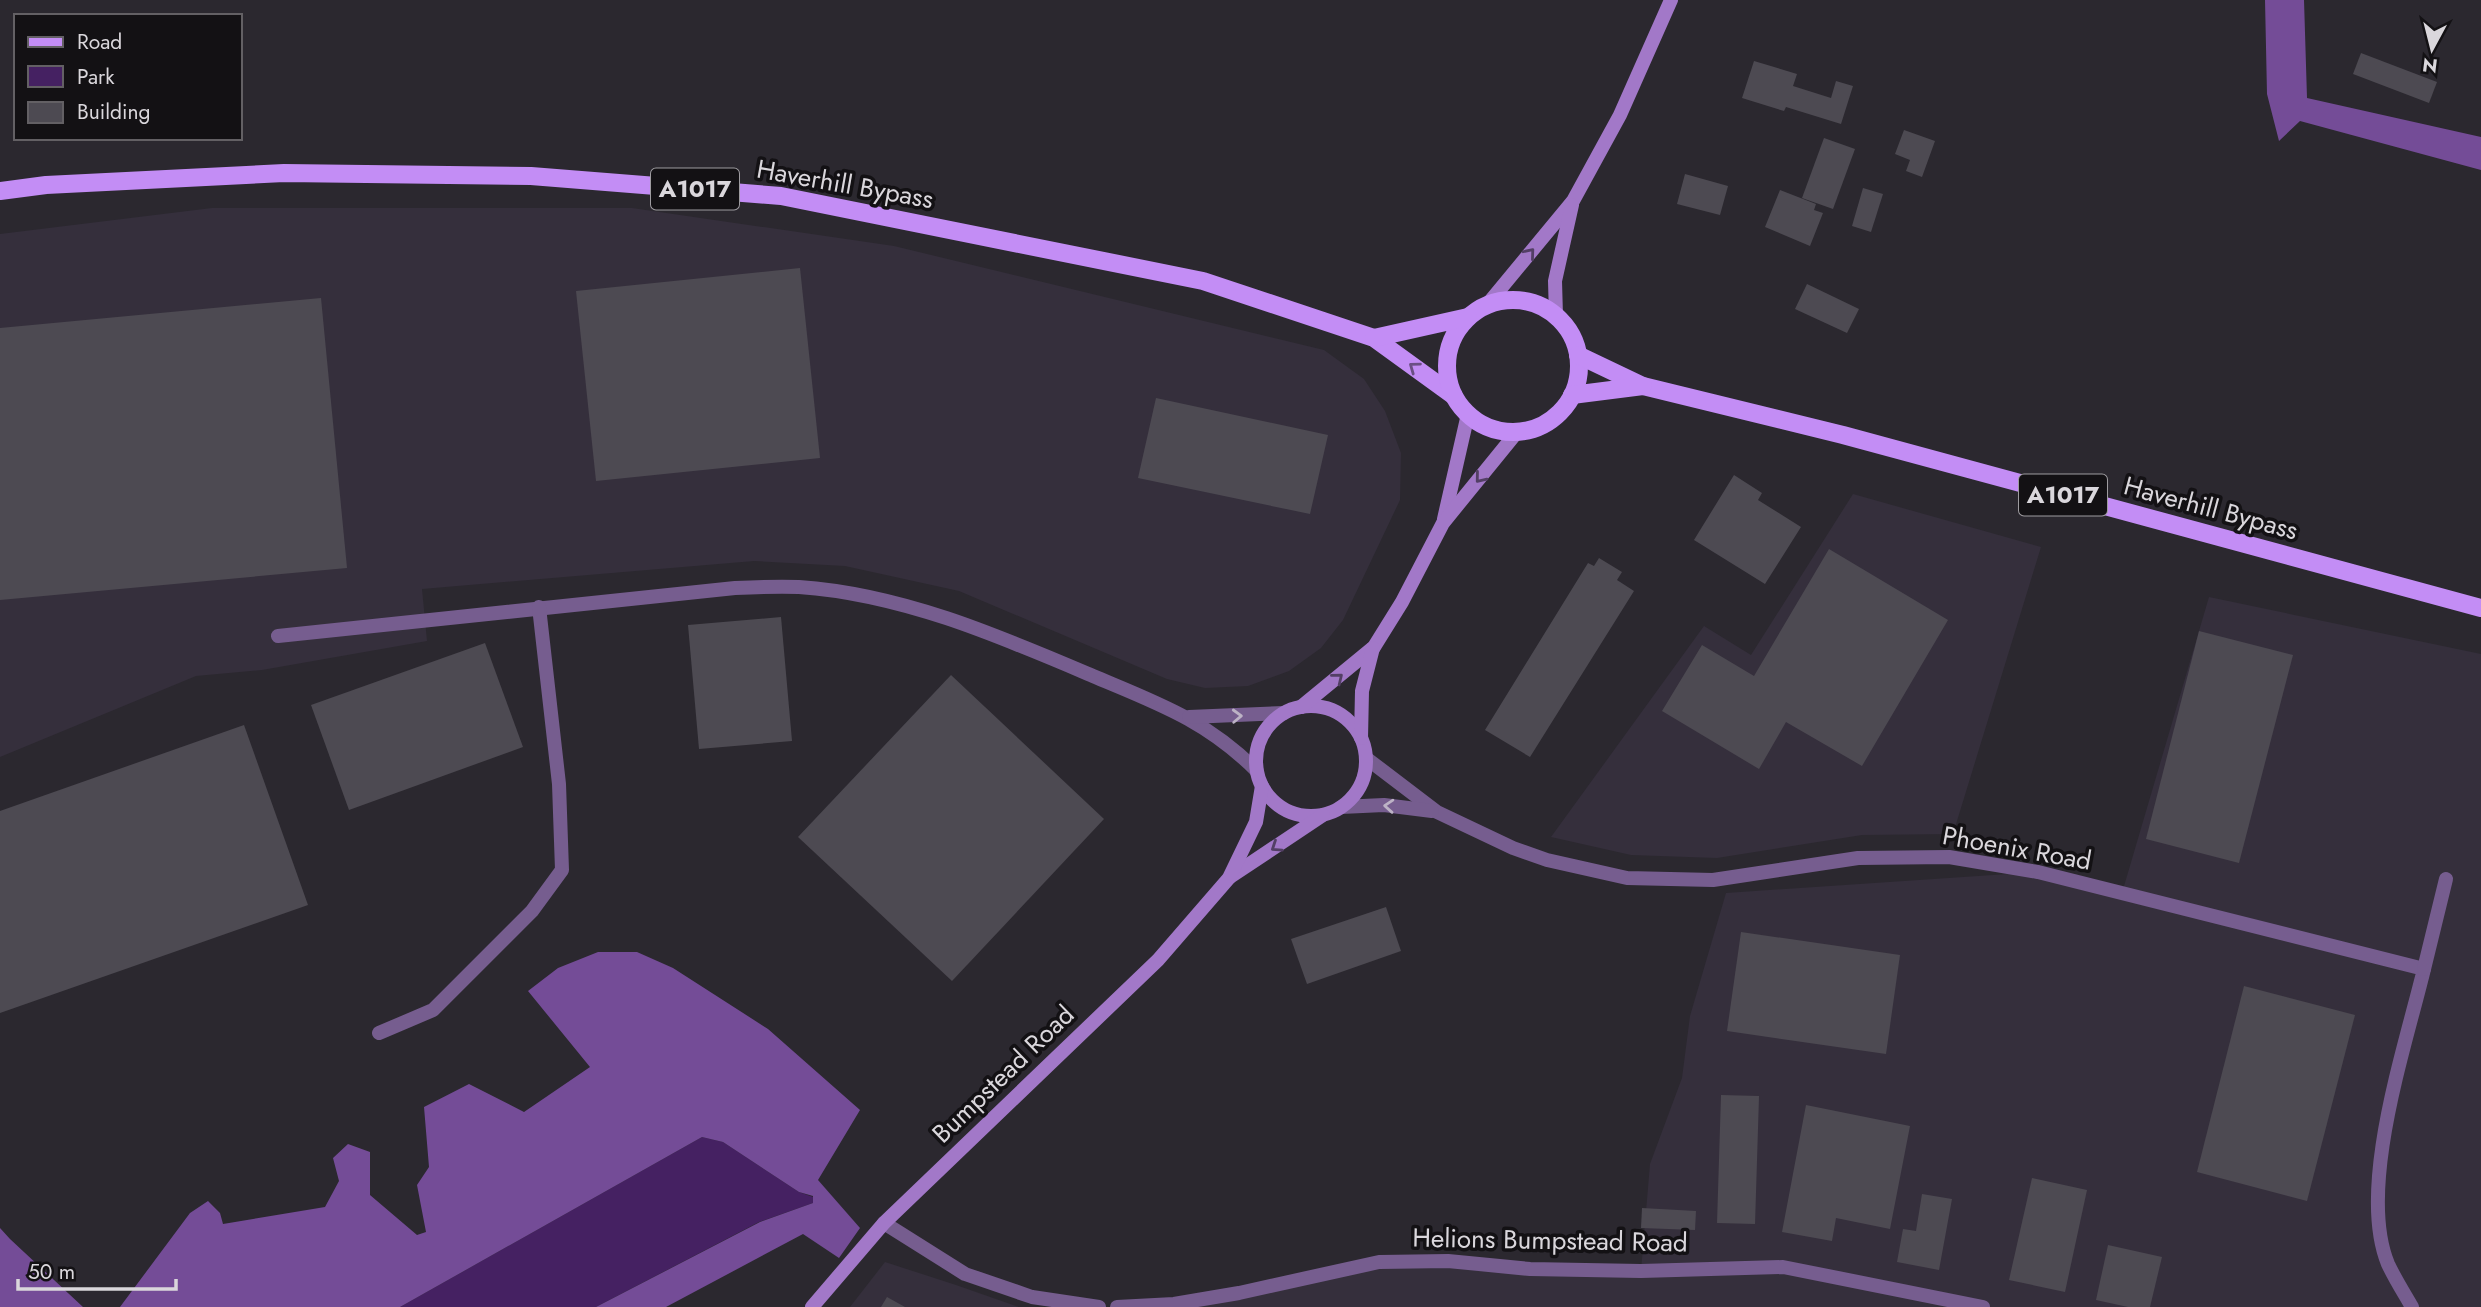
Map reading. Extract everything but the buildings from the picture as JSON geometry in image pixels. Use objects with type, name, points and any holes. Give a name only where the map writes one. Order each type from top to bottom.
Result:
[{"type":"main road","points":[[1374,338],[1468,317],[1487,305],[1573,201],[1620,115],[1671,0]]},
{"type":"main road","name":"Haverhill Bypass","points":[[0,191],[47,185],[284,173],[531,176],[781,196],[1203,281],[1374,338],[1454,396]]},
{"type":"main road","points":[[1556,316],[1555,281],[1573,201]]},
{"type":"main road","points":[[1468,317],[1454,336],[1447,358],[1447,374],[1454,396],[1468,415],[1488,427],[1517,432],[1539,426],[1559,414],[1572,395],[1579,373],[1578,355],[1571,333],[1556,316],[1537,304],[1514,299],[1487,305]]},
{"type":"main road","name":"Haverhill Bypass","points":[[1578,355],[1643,386],[1843,435],[2481,608]]},
{"type":"main road","name":"Haverhill Bypass","points":[[1572,395],[1643,386]]},
{"type":"main road","points":[[1443,523],[1468,415]]},
{"type":"main road","points":[[1361,739],[1351,723],[1336,712],[1319,707],[1301,707],[1284,713],[1270,724],[1261,739],[1256,771],[1272,800],[1285,810],[1303,816],[1323,815],[1341,807],[1359,786],[1366,758],[1361,739],[1362,691],[1374,646],[1402,602],[1443,523],[1517,432]]},
{"type":"main road","points":[[1301,707],[1374,646]]},
{"type":"main road","name":"Bumpstead Road","points":[[812,1307],[884,1223],[1158,960],[1229,878],[1256,822],[1262,786]]},
{"type":"main road","name":"Bumpstead Road","points":[[1229,878],[1323,815]]},
{"type":"street","points":[[278,636],[735,587],[799,587],[936,613],[1005,638],[1189,717],[1233,747],[1256,771]]},
{"type":"street","points":[[379,1033],[433,1010],[532,911],[562,870],[559,785],[539,607]]},
{"type":"street","points":[[1189,717],[1284,713]]},
{"type":"street","name":"Phoenix Road","points":[[1366,758],[1437,812],[1513,848],[1547,860],[1627,878],[1713,880],[1858,858],[1949,857],[2038,872],[2424,969]]},
{"type":"street","name":"Phoenix Road","points":[[1341,807],[1384,805],[1437,812]]},
{"type":"street","points":[[2412,1307],[2388,1263],[2377,1212],[2379,1160],[2446,878]]},
{"type":"street","points":[[884,1223],[965,1274],[1032,1297],[1099,1307]]},
{"type":"street","name":"Helions Bumpstead Road","points":[[1116,1307],[1174,1304],[1239,1293],[1379,1262],[1448,1261],[1530,1269],[1641,1271],[1783,1267],[1983,1307]]},
{"type":"shaded area","points":[[2265,0],[2304,0],[2307,98],[2481,137],[2481,170],[2300,121],[2279,141],[2267,94]]},
{"type":"shaded area","points":[[212,208],[632,208],[894,246],[1324,350],[1364,379],[1385,411],[1401,453],[1400,500],[1343,620],[1321,648],[1289,671],[1248,686],[1205,688],[1167,679],[959,591],[845,566],[754,561],[422,589],[427,641],[262,670],[196,676],[0,757],[0,234]]},
{"type":"shaded area","points":[[1853,494],[2041,547],[1953,834],[1862,835],[1717,858],[1631,855],[1551,837],[1704,626],[1751,655]]},
{"type":"shaded area","points":[[2209,597],[2481,654],[2481,1307],[1194,1307],[1379,1262],[1641,1271],[1650,1164],[1682,1078],[1690,1016],[1726,893],[2038,872],[2122,893]]},
{"type":"shaded area","points":[[598,952],[637,952],[673,968],[768,1029],[860,1110],[818,1180],[860,1228],[839,1258],[803,1234],[666,1307],[596,1307],[760,1222],[813,1203],[813,1196],[799,1192],[723,1142],[702,1137],[400,1307],[120,1307],[190,1213],[208,1201],[220,1213],[223,1224],[325,1207],[339,1181],[333,1158],[348,1144],[370,1152],[370,1195],[417,1235],[426,1232],[417,1185],[429,1167],[424,1107],[469,1084],[524,1112],[590,1067],[528,991],[558,968]]},
{"type":"shaded area","points":[[0,1228],[10,1239],[83,1307],[0,1307]]},
{"type":"shaded area","points":[[885,1262],[956,1285],[1019,1307],[850,1307]]},
{"type":"green space","points":[[702,1137],[723,1142],[799,1192],[813,1197],[813,1203],[759,1222],[596,1307],[400,1307]]}]
